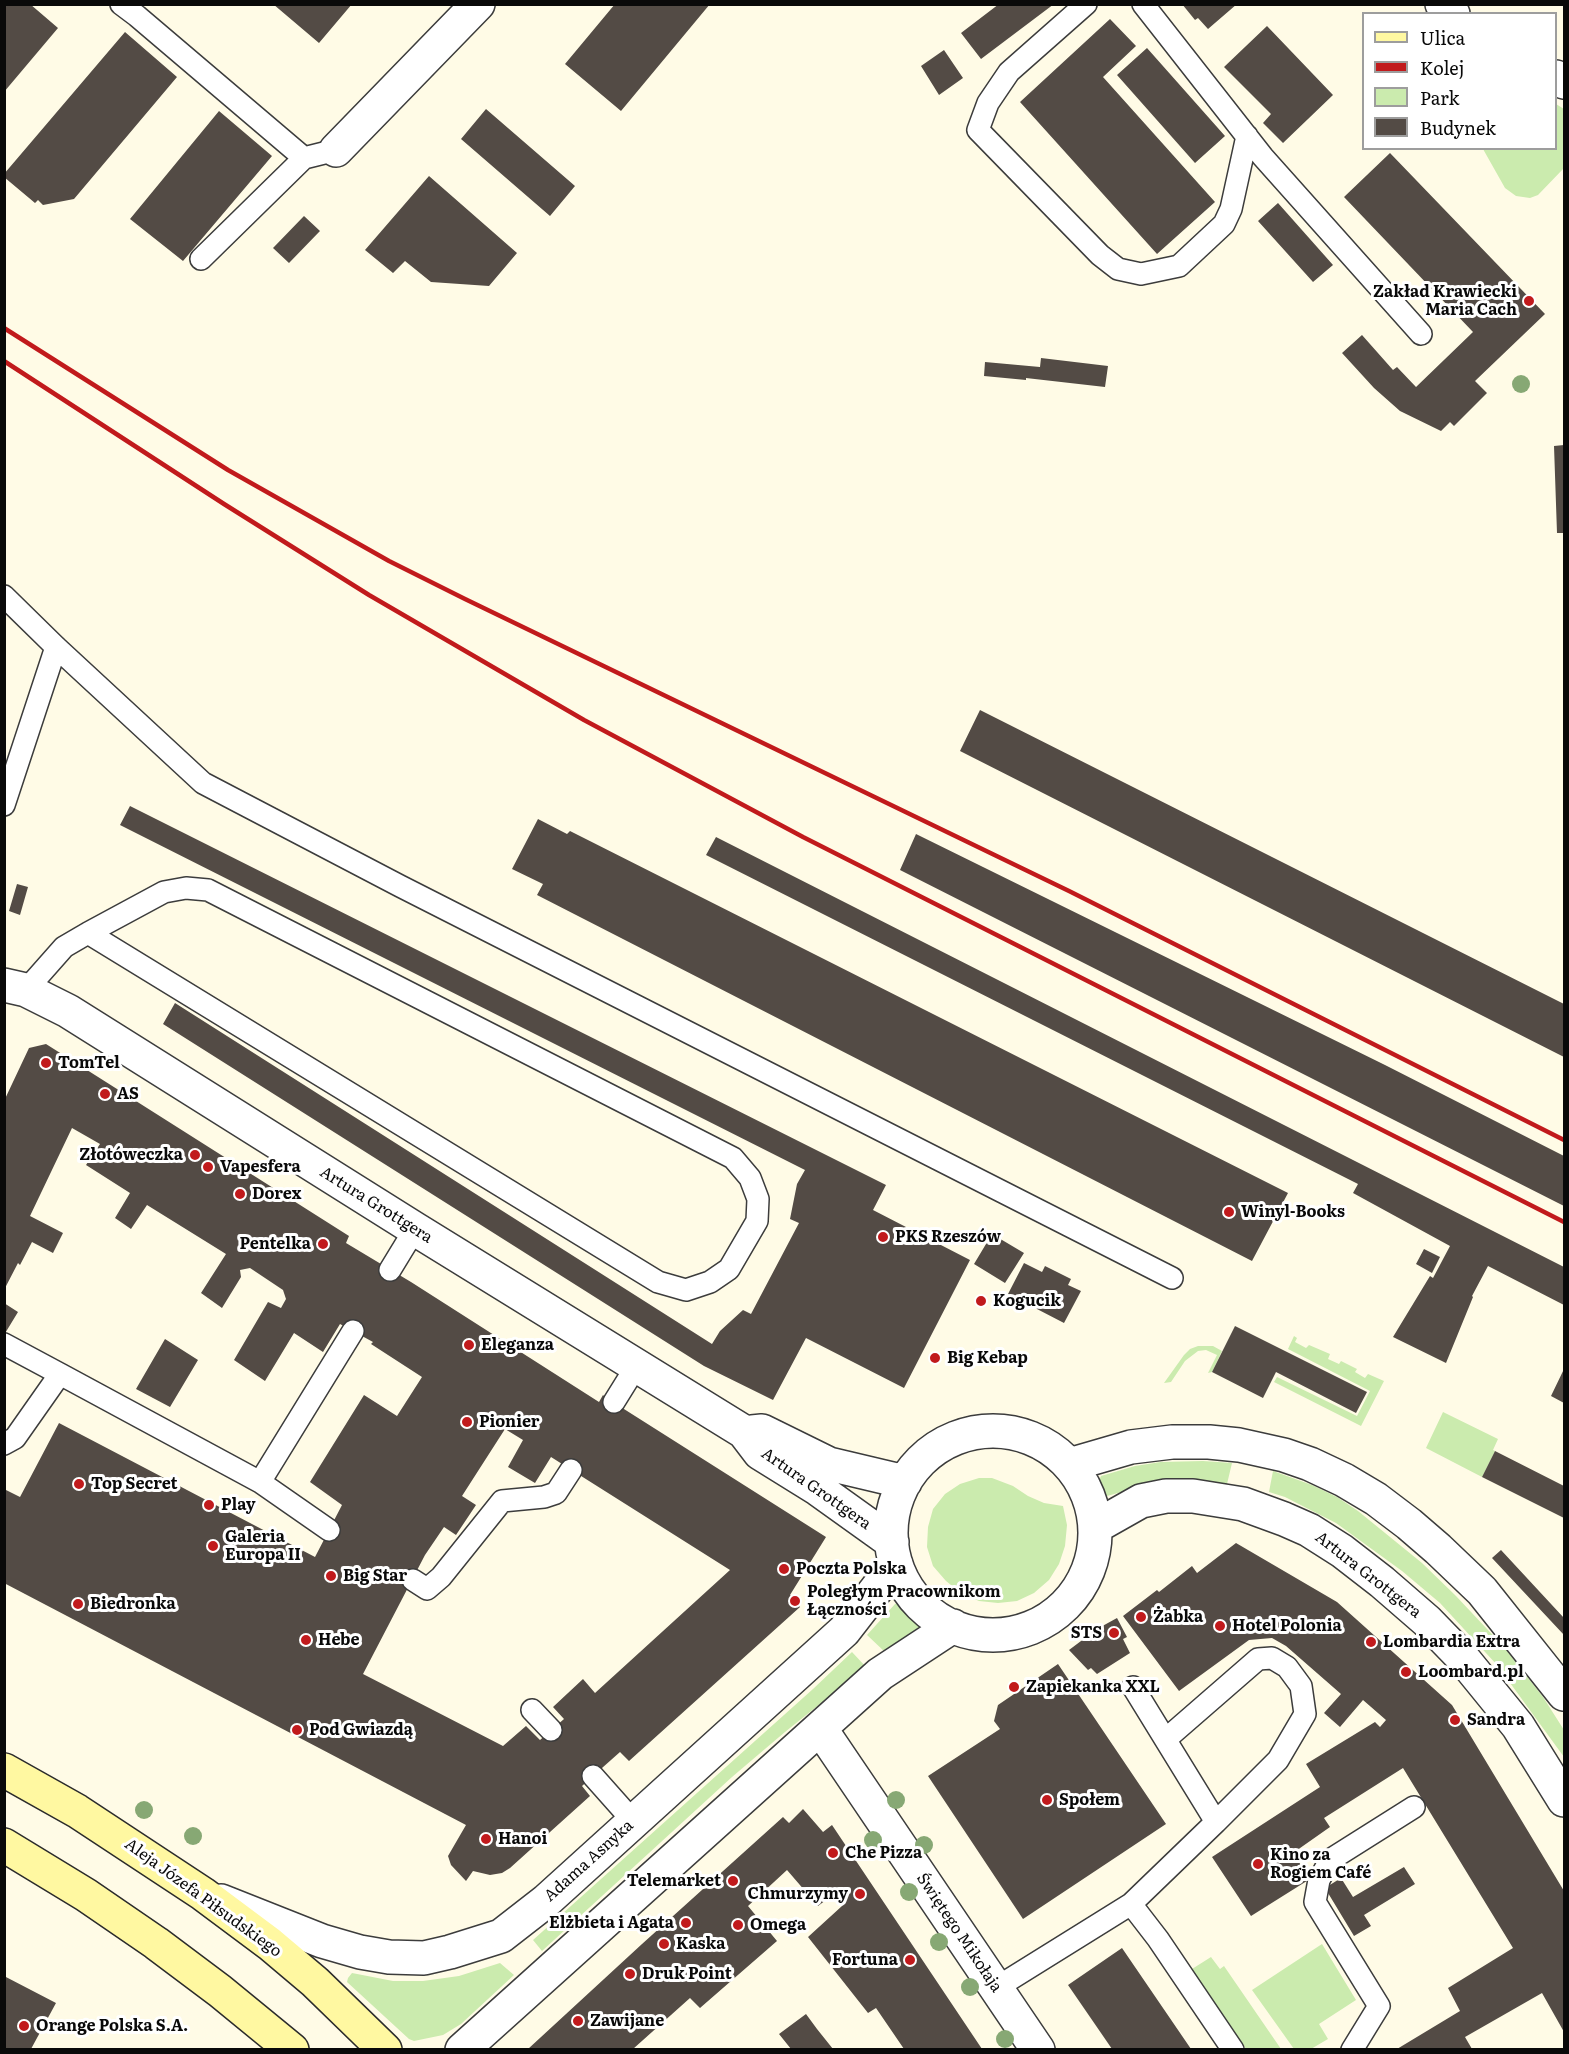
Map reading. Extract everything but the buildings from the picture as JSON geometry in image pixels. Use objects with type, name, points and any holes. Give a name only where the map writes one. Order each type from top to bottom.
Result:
[{"type":"main road","name":"Aleja Józefa Piłsudskiego","points":[[4,1770],[77,1811],[203,1894],[270,1944],[315,1982],[385,2049]]},
{"type":"main road","points":[[4,1845],[156,1943],[292,2049]]},
{"type":"street","points":[[336,150],[478,4]]},
{"type":"street","name":"Artura Grottgera","points":[[15,988],[68,1011],[113,1038],[415,1229],[744,1432],[760,1453],[818,1490],[894,1553]]},
{"type":"street","name":"Artura Grottgera","points":[[744,1432],[762,1431],[829,1464],[905,1482]]},
{"type":"street","points":[[999,1431],[1022,1435],[1043,1444],[1063,1457],[1069,1464],[1078,1475],[1089,1496],[1095,1527],[1095,1547],[1088,1572],[1075,1595],[1057,1613],[1035,1627],[1010,1634],[984,1635],[958,1629],[935,1617],[916,1600],[902,1580],[894,1553],[891,1533],[893,1509],[905,1482],[915,1467],[933,1450],[954,1438],[976,1432],[999,1431]]},
{"type":"street","points":[[1069,1464],[1131,1447],[1172,1442],[1239,1445],[1284,1455],[1310,1464],[1376,1499],[1438,1549],[1482,1591],[1564,1694]]},
{"type":"street","name":"Artura Grottgera","points":[[1095,1527],[1141,1501],[1166,1496],[1193,1496],[1243,1504],[1309,1530],[1342,1551],[1382,1582],[1427,1621],[1461,1656],[1518,1726],[1564,1800]]},
{"type":"street","name":"Adama Asnyka","points":[[203,1894],[322,1941],[360,1952],[389,1957],[424,1958],[501,1936],[546,1901],[844,1631],[894,1553]]},
{"type":"street","points":[[462,2049],[880,1674],[953,1626]]},
{"type":"street","name":"Świętego Mikołaja","points":[[820,1728],[1038,2049]]},
{"type":"lane","points":[[121,4],[304,158]]},
{"type":"lane","points":[[1086,4],[1009,72],[988,103],[978,130],[1100,255],[1118,269],[1141,274],[1179,266],[1224,224],[1231,209],[1246,136]]},
{"type":"lane","points":[[1143,4],[1246,136],[1421,334]]},
{"type":"lane","points":[[201,259],[304,158],[336,150]]},
{"type":"lane","points":[[4,596],[202,783],[1172,1278]]},
{"type":"lane","points":[[4,805],[56,647]]},
{"type":"lane","points":[[15,988],[64,946],[88,933],[164,892],[186,888],[208,890],[733,1158],[750,1178],[758,1199],[757,1221],[729,1269],[710,1282],[686,1290],[658,1282],[88,933]]},
{"type":"lane","points":[[390,1270],[415,1229]]},
{"type":"lane","points":[[260,1482],[353,1331]]},
{"type":"lane","points":[[4,1344],[260,1482],[329,1530]]},
{"type":"lane","points":[[614,1402],[637,1365]]},
{"type":"lane","points":[[4,1444],[15,1438],[60,1374]]},
{"type":"lane","points":[[412,1580],[427,1589],[441,1577],[502,1501],[544,1497],[556,1492],[571,1470]]},
{"type":"lane","points":[[996,1988],[1131,1904],[1216,1822],[1278,1760],[1305,1714],[1301,1686],[1287,1667],[1272,1658],[1258,1659],[1166,1739]]},
{"type":"lane","points":[[1133,1686],[1216,1822]]},
{"type":"lane","points":[[532,1710],[551,1730]]},
{"type":"lane","points":[[593,1776],[633,1821]]},
{"type":"lane","points":[[1352,2049],[1379,2006],[1314,1902],[1319,1880],[1330,1860],[1414,1807]]},
{"type":"lane","points":[[1131,1904],[1158,1939],[1233,2049]]},
{"type":"green space","points":[[1557,105],[1564,109],[1564,168],[1538,195],[1530,198],[1516,196],[1505,188],[1484,150],[1557,150]]},
{"type":"green space","points":[[1294,1336],[1297,1338],[1295,1342],[1306,1348],[1309,1345],[1330,1354],[1328,1359],[1339,1364],[1341,1361],[1357,1369],[1355,1372],[1365,1378],[1368,1374],[1384,1381],[1361,1426],[1274,1382],[1277,1377],[1357,1416],[1370,1391],[1288,1349]]},
{"type":"green space","points":[[1198,1346],[1213,1346],[1222,1351],[1212,1372],[1208,1373],[1217,1355],[1206,1350],[1198,1351],[1185,1361],[1171,1382],[1164,1383],[1184,1355],[1190,1349]]},
{"type":"green space","points":[[1443,1412],[1498,1439],[1493,1450],[1495,1451],[1482,1477],[1426,1448]]},
{"type":"green space","points":[[1161,1462],[1232,1463],[1227,1484],[1201,1482],[1136,1488],[1107,1496],[1103,1494],[1098,1483],[1101,1476],[1135,1466]]},
{"type":"green space","points":[[1273,1471],[1312,1485],[1337,1497],[1358,1511],[1422,1563],[1456,1596],[1503,1646],[1543,1697],[1564,1730],[1564,1757],[1497,1665],[1440,1603],[1402,1571],[1336,1523],[1285,1497],[1269,1492]]},
{"type":"green space","points":[[979,1478],[992,1478],[1013,1486],[1044,1503],[1063,1506],[1067,1525],[1065,1546],[1059,1564],[1049,1580],[1034,1593],[1017,1601],[998,1603],[979,1601],[961,1593],[933,1566],[927,1547],[928,1527],[933,1509],[945,1494],[960,1484]]},
{"type":"green space","points":[[895,1604],[903,1604],[922,1626],[921,1629],[886,1653],[867,1635]]},
{"type":"green space","points":[[852,1652],[866,1667],[732,1777],[542,1951],[533,1940]]},
{"type":"green space","points":[[1322,1944],[1356,2000],[1319,2024],[1328,2039],[1311,2049],[1294,2049],[1252,1990]]},
{"type":"green space","points":[[1211,1957],[1220,1969],[1224,1966],[1281,2049],[1246,2049],[1192,1969]]},
{"type":"green space","points":[[500,1963],[514,1975],[461,2024],[443,2035],[414,2041],[409,2039],[347,1982],[352,1973],[393,1981],[423,1981],[459,1976]]},
{"type":"railway","points":[[4,328],[228,470],[389,561],[1069,891],[1564,1140]]},
{"type":"railway","points":[[4,361],[369,595],[584,720],[803,837],[1564,1222]]},
{"type":"place","name":"Zakład Krawiecki Maria Cach","points":[[1529,301]]},
{"type":"place","name":"TomTel","points":[[46,1063]]},
{"type":"place","name":"AS","points":[[105,1094]]},
{"type":"place","name":"Złotóweczka","points":[[195,1155]]},
{"type":"place","name":"Vapesfera","points":[[208,1167]]},
{"type":"place","name":"Dorex","points":[[240,1194]]},
{"type":"place","name":"Winyl-Books","points":[[1229,1212]]},
{"type":"place","name":"PKS Rzeszów","points":[[883,1237]]},
{"type":"place","name":"Pentelka","points":[[323,1244]]},
{"type":"place","name":"Kogucik","points":[[981,1301]]},
{"type":"place","name":"Eleganza","points":[[469,1345]]},
{"type":"place","name":"Big Kebap","points":[[935,1358]]},
{"type":"place","name":"Pionier","points":[[467,1422]]},
{"type":"place","name":"Top Secret","points":[[79,1484]]},
{"type":"place","name":"Play","points":[[209,1505]]},
{"type":"place","name":"Galeria Europa II","points":[[213,1546]]},
{"type":"place","name":"Poczta Polska","points":[[784,1569]]},
{"type":"place","name":"Big Star","points":[[331,1576]]},
{"type":"place","name":"Poległym Pracownikom Łączności","points":[[795,1601]]},
{"type":"place","name":"Biedronka","points":[[78,1604]]},
{"type":"place","name":"Żabka","points":[[1141,1617]]},
{"type":"place","name":"Hotel Polonia","points":[[1220,1626]]},
{"type":"place","name":"STS","points":[[1114,1633]]},
{"type":"place","name":"Hebe","points":[[306,1640]]},
{"type":"place","name":"Lombardia Extra","points":[[1371,1642]]},
{"type":"place","name":"Loombard.pl","points":[[1406,1672]]},
{"type":"place","name":"Zapiekanka XXL","points":[[1014,1687]]},
{"type":"place","name":"Sandra","points":[[1455,1720]]},
{"type":"place","name":"Pod Gwiazdą","points":[[297,1730]]},
{"type":"place","name":"Społem","points":[[1047,1800]]},
{"type":"place","name":"Hanoi","points":[[486,1839]]},
{"type":"place","name":"Che Pizza","points":[[833,1853]]},
{"type":"place","name":"Kino za Rogiem Café","points":[[1258,1864]]},
{"type":"place","name":"Telemarket","points":[[733,1881]]},
{"type":"place","name":"Chmurzymy","points":[[860,1894]]},
{"type":"place","name":"Elżbieta i Agata","points":[[686,1923]]},
{"type":"place","name":"Omega","points":[[738,1925]]},
{"type":"place","name":"Kaska","points":[[664,1944]]},
{"type":"place","name":"Fortuna","points":[[910,1960]]},
{"type":"place","name":"Druk Point","points":[[630,1974]]},
{"type":"place","name":"Zawijane","points":[[578,2021]]},
{"type":"place","name":"Orange Polska S.A.","points":[[24,2026]]}]
